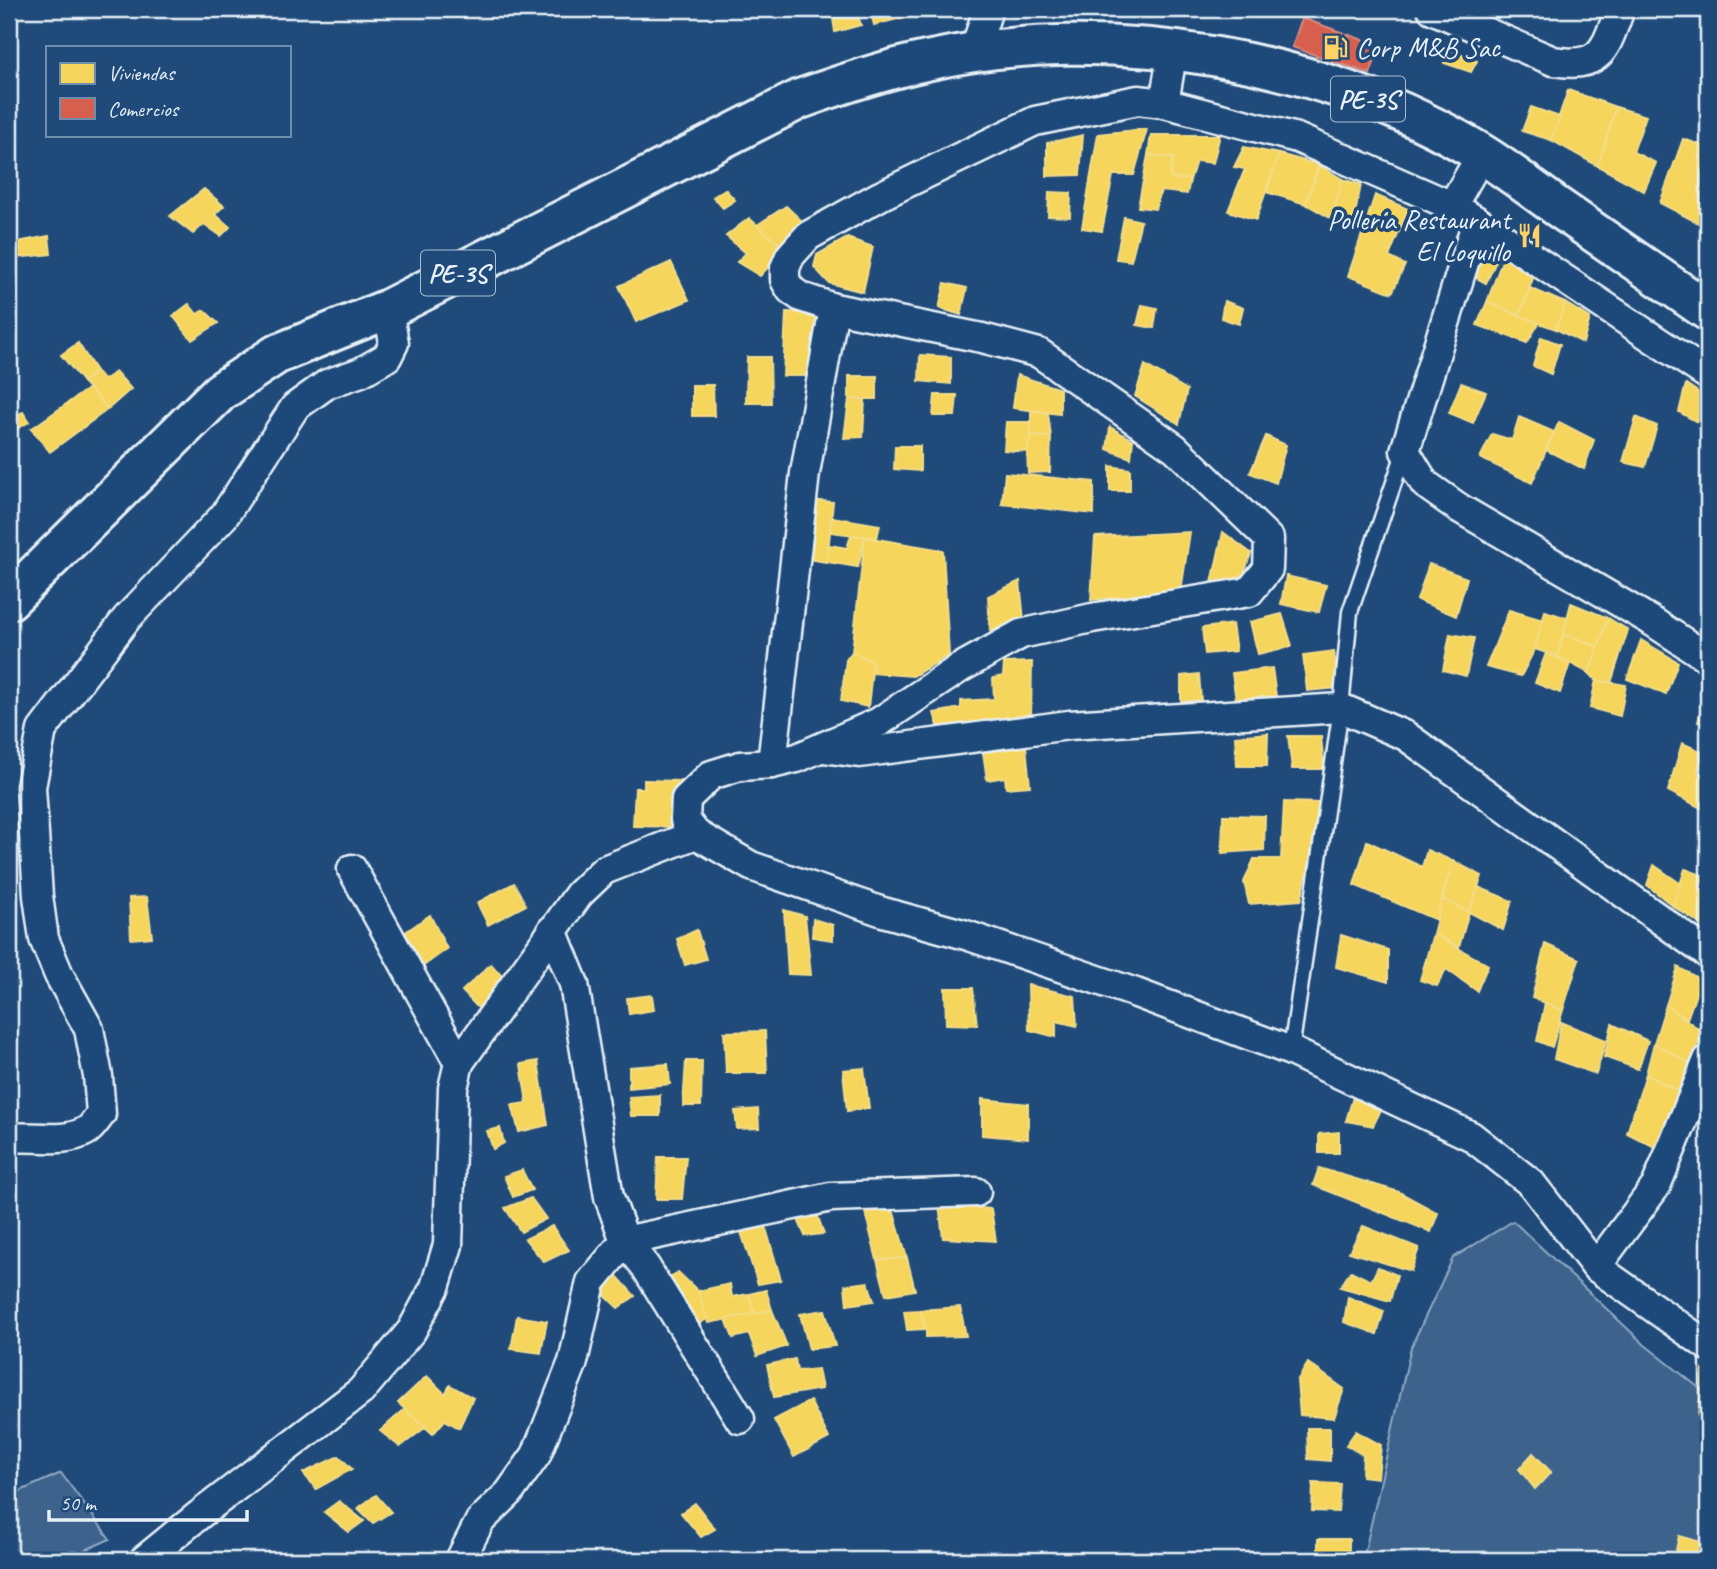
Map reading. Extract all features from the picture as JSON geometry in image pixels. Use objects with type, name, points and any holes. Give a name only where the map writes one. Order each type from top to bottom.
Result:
[{"type":"highway","name":"PE-3S","points":[[9,600],[220,392],[277,354],[388,309],[800,99],[859,78],[928,60],[1023,47],[1115,45],[1221,56],[1323,84],[1388,106],[1482,154],[1708,311]]},
{"type":"street","points":[[974,53],[988,9]]},
{"type":"street","points":[[1432,9],[1553,61],[1572,64],[1599,55],[1606,47],[1620,9]]},
{"type":"street","points":[[1164,103],[1172,50]]},
{"type":"street","points":[[1708,375],[1452,206],[1297,138],[1164,103],[1138,100],[1035,121],[880,196],[808,236],[790,256],[785,268],[785,279],[791,290],[801,297],[834,308],[982,338],[1039,353],[1175,448],[1269,539],[1268,569],[1249,592],[1092,618],[1021,634],[960,668],[879,722],[824,748],[772,764],[740,766],[711,775],[687,799],[685,820],[696,834],[751,866],[883,912],[992,944],[1136,993],[1291,1051],[1471,1136],[1531,1183],[1596,1267],[1708,1346]]},
{"type":"street","points":[[1452,206],[1482,154]]},
{"type":"street","points":[[1477,221],[1405,451],[1425,484],[1459,508],[1650,620],[1708,658]]},
{"type":"street","points":[[772,764],[805,473],[834,308]]},
{"type":"street","points":[[9,1139],[22,1136],[70,1136],[88,1131],[101,1114],[98,1076],[89,1029],[59,975],[44,939],[38,896],[31,787],[41,730],[127,618],[223,516],[295,407],[327,384],[361,372],[387,357],[394,342],[388,309]]},
{"type":"street","points":[[824,748],[859,753],[1069,725],[1341,708],[1406,736],[1708,954]]},
{"type":"street","points":[[144,1560],[199,1514],[360,1391],[412,1330],[435,1287],[448,1245],[453,1088],[460,1063],[579,894],[604,870],[696,834]]},
{"type":"street","points":[[352,869],[460,1063]]},
{"type":"street","points":[[552,930],[574,984],[609,1197],[625,1241],[645,1266],[740,1419]]},
{"type":"street","points":[[1596,1267],[1656,1186],[1708,1060]]},
{"type":"street","points":[[460,1560],[480,1521],[509,1493],[536,1455],[573,1362],[590,1282],[625,1241],[831,1197],[976,1192]]},
{"type":"lane","points":[[1291,1051],[1341,708],[1350,612],[1405,451]]},
{"type":"shaded area","points":[[1513,1221],[1645,1345],[1708,1395],[1708,1560],[1363,1560],[1411,1347],[1453,1258]]},
{"type":"shaded area","points":[[61,1473],[110,1539],[63,1560],[9,1560],[9,1496]]},
{"type":"building: Viviendas","points":[[856,9],[861,25],[835,32],[832,12]]},
{"type":"building: Viviendas","points":[[870,9],[937,9],[874,25]]},
{"type":"building: Viviendas","points":[[1451,50],[1477,61],[1471,72],[1444,63]]},
{"type":"building: Viviendas","points":[[1568,90],[1616,107],[1598,166],[1551,140]]},
{"type":"building: Viviendas","points":[[1531,107],[1560,117],[1551,140],[1522,131]]},
{"type":"building: Viviendas","points":[[1616,107],[1646,116],[1633,152],[1656,163],[1644,191],[1598,166]]},
{"type":"building: Viviendas","points":[[1147,129],[1134,175],[1113,175],[1102,231],[1082,228],[1098,134]]},
{"type":"building: Viviendas","points":[[1083,135],[1080,175],[1047,176],[1047,143]]},
{"type":"building: Viviendas","points":[[1151,135],[1220,135],[1213,163],[1196,161],[1190,180],[1170,178],[1173,158],[1148,155]]},
{"type":"building: Viviendas","points":[[1683,139],[1708,147],[1708,228],[1660,203]]},
{"type":"building: Viviendas","points":[[1244,147],[1279,154],[1256,220],[1228,211],[1245,169],[1234,167]]},
{"type":"building: Viviendas","points":[[1279,154],[1319,165],[1306,204],[1266,192]]},
{"type":"building: Viviendas","points":[[1148,155],[1173,158],[1170,178],[1190,180],[1187,194],[1161,191],[1155,209],[1138,207]]},
{"type":"building: Viviendas","points":[[1319,165],[1342,179],[1332,219],[1306,204]]},
{"type":"building: Viviendas","points":[[1342,179],[1361,185],[1352,228],[1332,219]]},
{"type":"building: Viviendas","points":[[204,189],[224,206],[215,214],[230,227],[221,236],[204,224],[193,234],[170,216]]},
{"type":"building: Viviendas","points":[[725,189],[735,200],[723,208],[713,197]]},
{"type":"building: Viviendas","points":[[1049,192],[1071,193],[1070,217],[1048,216]]},
{"type":"building: Viviendas","points":[[1375,195],[1408,209],[1389,257],[1405,265],[1392,293],[1348,276]]},
{"type":"building: Viviendas","points":[[786,206],[806,225],[780,245],[757,225]]},
{"type":"building: Viviendas","points":[[1124,217],[1141,221],[1131,261],[1116,259]]},
{"type":"building: Viviendas","points":[[749,218],[785,249],[760,276],[737,262],[746,253],[726,236]]},
{"type":"building: Viviendas","points":[[49,236],[51,254],[15,258],[12,243]]},
{"type":"building: Viviendas","points":[[847,238],[873,247],[863,292],[829,283],[814,267],[817,255]]},
{"type":"building: Viviendas","points":[[1480,251],[1498,257],[1486,283],[1471,275]]},
{"type":"building: Viviendas","points":[[1503,258],[1535,273],[1519,316],[1487,302]]},
{"type":"building: Viviendas","points":[[671,262],[689,300],[636,322],[619,286]]},
{"type":"building: Viviendas","points":[[945,283],[967,288],[961,315],[939,308]]},
{"type":"building: Viviendas","points":[[1530,288],[1565,303],[1556,329],[1519,316]]},
{"type":"building: Viviendas","points":[[1224,301],[1243,308],[1239,324],[1221,318]]},
{"type":"building: Viviendas","points":[[1487,302],[1539,323],[1527,343],[1477,325]]},
{"type":"building: Viviendas","points":[[1565,303],[1590,318],[1583,343],[1556,329]]},
{"type":"building: Viviendas","points":[[189,304],[197,314],[204,310],[218,323],[192,340],[173,316]]},
{"type":"building: Viviendas","points":[[1142,305],[1157,308],[1154,328],[1137,325]]},
{"type":"building: Viviendas","points":[[786,312],[819,313],[819,376],[783,376]]},
{"type":"building: Viviendas","points":[[1541,337],[1560,344],[1551,374],[1533,366]]},
{"type":"building: Viviendas","points":[[78,343],[96,371],[83,382],[61,355]]},
{"type":"building: Viviendas","points":[[920,355],[951,357],[951,384],[919,381]]},
{"type":"building: Viviendas","points":[[747,357],[770,357],[771,403],[746,403]]},
{"type":"building: Viviendas","points":[[1145,365],[1187,390],[1179,424],[1135,396]]},
{"type":"building: Viviendas","points":[[96,371],[103,380],[116,372],[131,389],[108,409],[83,382]]},
{"type":"building: Viviendas","points":[[1017,375],[1060,389],[1060,414],[1013,408]]},
{"type":"building: Viviendas","points":[[849,376],[877,376],[877,399],[849,399]]},
{"type":"building: Viviendas","points":[[1461,383],[1486,392],[1473,423],[1449,413]]},
{"type":"building: Viviendas","points":[[1686,384],[1708,399],[1708,454],[1703,452],[1706,427],[1679,412]]},
{"type":"building: Viviendas","points":[[692,385],[713,385],[714,416],[692,416]]},
{"type":"building: Viviendas","points":[[89,388],[108,409],[50,452],[31,429]]},
{"type":"building: Viviendas","points":[[935,395],[957,395],[955,416],[933,416]]},
{"type":"building: Viviendas","points":[[849,399],[865,399],[863,437],[844,438]]},
{"type":"building: Viviendas","points":[[1031,410],[1048,413],[1051,437],[1031,436]]},
{"type":"building: Viviendas","points":[[23,412],[29,422],[17,429],[9,418]]},
{"type":"building: Viviendas","points":[[1519,417],[1554,432],[1532,483],[1480,458],[1492,434],[1512,440]]},
{"type":"building: Viviendas","points":[[1636,417],[1657,426],[1645,467],[1623,462]]},
{"type":"building: Viviendas","points":[[1006,422],[1031,422],[1027,452],[1004,450]]},
{"type":"building: Viviendas","points":[[1559,422],[1594,440],[1584,469],[1546,450]]},
{"type":"building: Viviendas","points":[[1110,427],[1133,440],[1131,458],[1107,449]]},
{"type":"building: Viviendas","points":[[1031,436],[1051,437],[1050,472],[1028,473],[1027,452]]},
{"type":"building: Viviendas","points":[[1266,436],[1286,445],[1276,483],[1250,473]]},
{"type":"building: Viviendas","points":[[895,446],[920,446],[920,471],[894,469]]},
{"type":"building: Viviendas","points":[[1110,466],[1130,469],[1130,491],[1110,491]]},
{"type":"building: Viviendas","points":[[1005,473],[1094,482],[1094,514],[1002,504]]},
{"type":"building: Viviendas","points":[[807,500],[833,502],[827,562],[801,558]]},
{"type":"building: Viviendas","points":[[832,517],[880,525],[877,538],[830,532]]},
{"type":"building: Viviendas","points":[[1190,532],[1181,591],[1091,600],[1095,537]]},
{"type":"building: Viviendas","points":[[1223,532],[1251,553],[1242,579],[1210,592]]},
{"type":"building: Viviendas","points":[[851,535],[865,537],[858,567],[827,562],[829,545],[847,548]]},
{"type":"building: Viviendas","points":[[865,537],[943,550],[949,655],[913,676],[872,673],[873,662],[852,652]]},
{"type":"building: Viviendas","points":[[1429,564],[1467,578],[1456,616],[1417,600]]},
{"type":"building: Viviendas","points":[[1286,576],[1326,585],[1319,612],[1281,604]]},
{"type":"building: Viviendas","points":[[1020,581],[1024,621],[990,631],[988,596]]},
{"type":"building: Viviendas","points":[[1571,603],[1608,618],[1598,646],[1563,634]]},
{"type":"building: Viviendas","points":[[1509,610],[1543,620],[1535,649],[1521,676],[1486,667]]},
{"type":"building: Viviendas","points":[[1545,611],[1567,618],[1558,657],[1535,649]]},
{"type":"building: Viviendas","points":[[1282,614],[1292,646],[1258,654],[1250,622]]},
{"type":"building: Viviendas","points":[[1608,618],[1628,630],[1611,683],[1596,680],[1589,673]]},
{"type":"building: Viviendas","points":[[1232,624],[1236,651],[1205,654],[1202,628]]},
{"type":"building: Viviendas","points":[[1450,634],[1474,638],[1466,676],[1443,670]]},
{"type":"building: Viviendas","points":[[1563,634],[1598,646],[1589,673],[1558,657]]},
{"type":"building: Viviendas","points":[[1641,640],[1678,662],[1666,694],[1627,679]]},
{"type":"building: Viviendas","points":[[1334,651],[1338,688],[1307,691],[1303,655]]},
{"type":"building: Viviendas","points":[[852,652],[873,662],[868,707],[841,701],[846,660]]},
{"type":"building: Viviendas","points":[[1546,653],[1570,663],[1560,693],[1535,683]]},
{"type":"building: Viviendas","points":[[1032,662],[1031,718],[938,726],[934,713],[961,708],[961,701],[994,699],[993,678],[1003,676],[1004,663]]},
{"type":"building: Viviendas","points":[[1272,668],[1276,696],[1236,700],[1232,673]]},
{"type":"building: Viviendas","points":[[1199,674],[1201,700],[1181,702],[1181,676]]},
{"type":"building: Viviendas","points":[[1596,680],[1626,685],[1620,716],[1590,708]]},
{"type":"building: Viviendas","points":[[1706,687],[1708,689],[1708,725],[1698,722]]},
{"type":"building: Viviendas","points":[[1268,733],[1267,766],[1237,766],[1235,736]]},
{"type":"building: Viviendas","points":[[1288,736],[1321,736],[1324,769],[1292,769]]},
{"type":"building: Viviendas","points":[[1682,743],[1703,752],[1698,772],[1708,777],[1705,810],[1668,791]]},
{"type":"building: Viviendas","points":[[1026,746],[1030,786],[1006,788],[1005,777],[987,780],[983,752]]},
{"type":"building: Viviendas","points":[[644,780],[681,781],[679,827],[633,826],[635,788],[644,788]]},
{"type":"building: Viviendas","points":[[1284,802],[1322,803],[1301,900],[1249,904],[1244,882],[1254,859],[1281,859]]},
{"type":"building: Viviendas","points":[[1223,815],[1265,816],[1264,850],[1222,853]]},
{"type":"building: Viviendas","points":[[1367,841],[1422,867],[1427,850],[1453,861],[1436,920],[1354,885]]},
{"type":"building: Viviendas","points":[[1453,861],[1482,876],[1469,912],[1442,899]]},
{"type":"building: Viviendas","points":[[1654,865],[1681,884],[1673,906],[1647,885]]},
{"type":"building: Viviendas","points":[[1685,869],[1705,876],[1700,888],[1708,891],[1708,929],[1673,906]]},
{"type":"building: Viviendas","points":[[514,883],[526,905],[488,925],[477,903]]},
{"type":"building: Viviendas","points":[[1478,887],[1512,901],[1503,930],[1469,912]]},
{"type":"building: Viviendas","points":[[147,897],[152,937],[131,939],[129,898]]},
{"type":"building: Viviendas","points":[[1442,899],[1469,912],[1459,947],[1433,934]]},
{"type":"building: Viviendas","points":[[784,910],[805,916],[811,975],[788,974]]},
{"type":"building: Viviendas","points":[[430,915],[447,949],[419,969],[397,938]]},
{"type":"building: Viviendas","points":[[813,919],[833,925],[833,940],[812,937]]},
{"type":"building: Viviendas","points":[[697,930],[706,959],[685,965],[677,939]]},
{"type":"building: Viviendas","points":[[1433,934],[1488,965],[1477,991],[1446,969],[1437,986],[1420,980]]},
{"type":"building: Viviendas","points":[[1341,935],[1388,950],[1388,982],[1336,967]]},
{"type":"building: Viviendas","points":[[1545,944],[1579,959],[1563,1010],[1532,998]]},
{"type":"building: Viviendas","points":[[491,964],[512,987],[483,1013],[462,991]]},
{"type":"building: Viviendas","points":[[1678,967],[1701,980],[1687,1019],[1666,1005]]},
{"type":"building: Viviendas","points":[[1028,985],[1075,996],[1077,1026],[1056,1021],[1056,1037],[1029,1030]]},
{"type":"building: Viviendas","points":[[945,988],[973,988],[977,1025],[946,1024]]},
{"type":"building: Viviendas","points":[[652,995],[654,1010],[629,1014],[627,998]]},
{"type":"building: Viviendas","points":[[1545,1003],[1563,1010],[1552,1047],[1537,1041]]},
{"type":"building: Viviendas","points":[[1666,1005],[1703,1032],[1690,1064],[1654,1043]]},
{"type":"building: Viviendas","points":[[1561,1022],[1606,1040],[1596,1074],[1554,1059]]},
{"type":"building: Viviendas","points":[[1612,1024],[1648,1041],[1638,1069],[1604,1057]]},
{"type":"building: Viviendas","points":[[765,1031],[767,1073],[726,1073],[724,1032]]},
{"type":"building: Viviendas","points":[[1654,1043],[1690,1064],[1679,1092],[1646,1074]]},
{"type":"building: Viviendas","points":[[538,1061],[548,1125],[519,1132],[512,1105],[527,1103],[521,1064]]},
{"type":"building: Viviendas","points":[[686,1061],[702,1061],[701,1106],[683,1106]]},
{"type":"building: Viviendas","points":[[668,1064],[670,1084],[629,1088],[629,1067]]},
{"type":"building: Viviendas","points":[[864,1068],[869,1108],[847,1111],[843,1070]]},
{"type":"building: Viviendas","points":[[1646,1074],[1679,1092],[1661,1150],[1627,1133]]},
{"type":"building: Viviendas","points":[[660,1095],[660,1116],[631,1116],[629,1097]]},
{"type":"building: Viviendas","points":[[1353,1097],[1382,1108],[1373,1126],[1346,1121]]},
{"type":"building: Viviendas","points":[[982,1099],[1028,1104],[1028,1139],[982,1135]]},
{"type":"building: Viviendas","points":[[758,1109],[759,1128],[737,1129],[735,1111]]},
{"type":"building: Viviendas","points":[[500,1128],[504,1143],[493,1149],[487,1131]]},
{"type":"building: Viviendas","points":[[1339,1132],[1339,1153],[1319,1153],[1319,1134]]},
{"type":"building: Viviendas","points":[[658,1157],[686,1157],[682,1199],[656,1199]]},
{"type":"building: Viviendas","points":[[1319,1168],[1399,1192],[1438,1213],[1431,1232],[1313,1185]]},
{"type":"building: Viviendas","points":[[522,1170],[532,1190],[513,1197],[504,1176]]},
{"type":"building: Viviendas","points":[[531,1198],[546,1219],[521,1232],[505,1208]]},
{"type":"building: Viviendas","points":[[939,1204],[991,1209],[996,1241],[943,1238]]},
{"type":"building: Viviendas","points":[[892,1206],[907,1258],[877,1260],[864,1208]]},
{"type":"building: Viviendas","points":[[817,1214],[824,1234],[805,1236],[797,1217]]},
{"type":"building: Viviendas","points":[[765,1225],[781,1280],[758,1284],[740,1229]]},
{"type":"building: Viviendas","points":[[552,1226],[569,1250],[544,1262],[525,1239]]},
{"type":"building: Viviendas","points":[[1363,1226],[1419,1248],[1411,1271],[1349,1252]]},
{"type":"building: Viviendas","points":[[907,1258],[915,1290],[886,1295],[877,1260]]},
{"type":"building: Viviendas","points":[[1378,1267],[1397,1275],[1390,1301],[1340,1287],[1351,1271],[1371,1281]]},
{"type":"building: Viviendas","points":[[678,1272],[698,1291],[708,1318],[691,1329],[662,1284]]},
{"type":"building: Viviendas","points":[[616,1275],[635,1296],[618,1308],[598,1289]]},
{"type":"building: Viviendas","points":[[868,1282],[874,1301],[847,1305],[845,1285]]},
{"type":"building: Viviendas","points":[[730,1284],[732,1297],[749,1294],[754,1314],[708,1323],[698,1291]]},
{"type":"building: Viviendas","points":[[766,1290],[772,1310],[754,1314],[749,1294]]},
{"type":"building: Viviendas","points":[[1348,1297],[1384,1311],[1377,1334],[1344,1322]]},
{"type":"building: Viviendas","points":[[960,1307],[966,1336],[926,1337],[920,1310]]},
{"type":"building: Viviendas","points":[[772,1310],[787,1346],[757,1356],[749,1334],[733,1338],[726,1319]]},
{"type":"building: Viviendas","points":[[825,1310],[835,1346],[809,1349],[800,1314]]},
{"type":"building: Viviendas","points":[[920,1310],[926,1329],[907,1330],[904,1311]]},
{"type":"building: Viviendas","points":[[517,1316],[547,1321],[541,1353],[511,1349]]},
{"type":"building: Viviendas","points":[[795,1359],[797,1371],[818,1369],[822,1389],[774,1397],[767,1365]]},
{"type":"building: Viviendas","points":[[1308,1363],[1344,1389],[1334,1418],[1300,1415],[1297,1381]]},
{"type":"building: Viviendas","points":[[1703,1370],[1708,1373],[1708,1420],[1698,1416]]},
{"type":"building: Viviendas","points":[[427,1376],[445,1394],[450,1385],[473,1398],[459,1428],[445,1420],[433,1434],[398,1403]]},
{"type":"building: Viviendas","points":[[810,1401],[829,1438],[794,1457],[774,1420]]},
{"type":"building: Viviendas","points":[[405,1409],[426,1427],[400,1447],[380,1431]]},
{"type":"building: Viviendas","points":[[1307,1428],[1330,1428],[1330,1461],[1308,1459]]},
{"type":"building: Viviendas","points":[[1356,1431],[1381,1445],[1378,1478],[1362,1476],[1363,1455],[1346,1445]]},
{"type":"building: Viviendas","points":[[1533,1453],[1551,1472],[1535,1489],[1519,1469]]},
{"type":"building: Viviendas","points":[[339,1456],[352,1469],[316,1489],[303,1473]]},
{"type":"building: Viviendas","points":[[1313,1483],[1340,1484],[1338,1512],[1312,1511]]},
{"type":"building: Viviendas","points":[[376,1495],[391,1512],[373,1523],[358,1508]]},
{"type":"building: Viviendas","points":[[339,1501],[364,1521],[349,1532],[324,1512]]},
{"type":"building: Viviendas","points":[[695,1503],[715,1529],[701,1537],[681,1513]]},
{"type":"building: Viviendas","points":[[1679,1536],[1708,1544],[1708,1560],[1674,1559]]},
{"type":"building: Viviendas","points":[[1318,1539],[1349,1539],[1349,1560],[1318,1560]]},
{"type":"building: Comercios","points":[[1302,18],[1380,46],[1370,74],[1292,47]]},
{"type":"place","name":"Corp M&B Sac","points":[[1336,47]]},
{"type":"place","name":"Pollería Restaurant El Loquillo","points":[[1530,235]]}]
